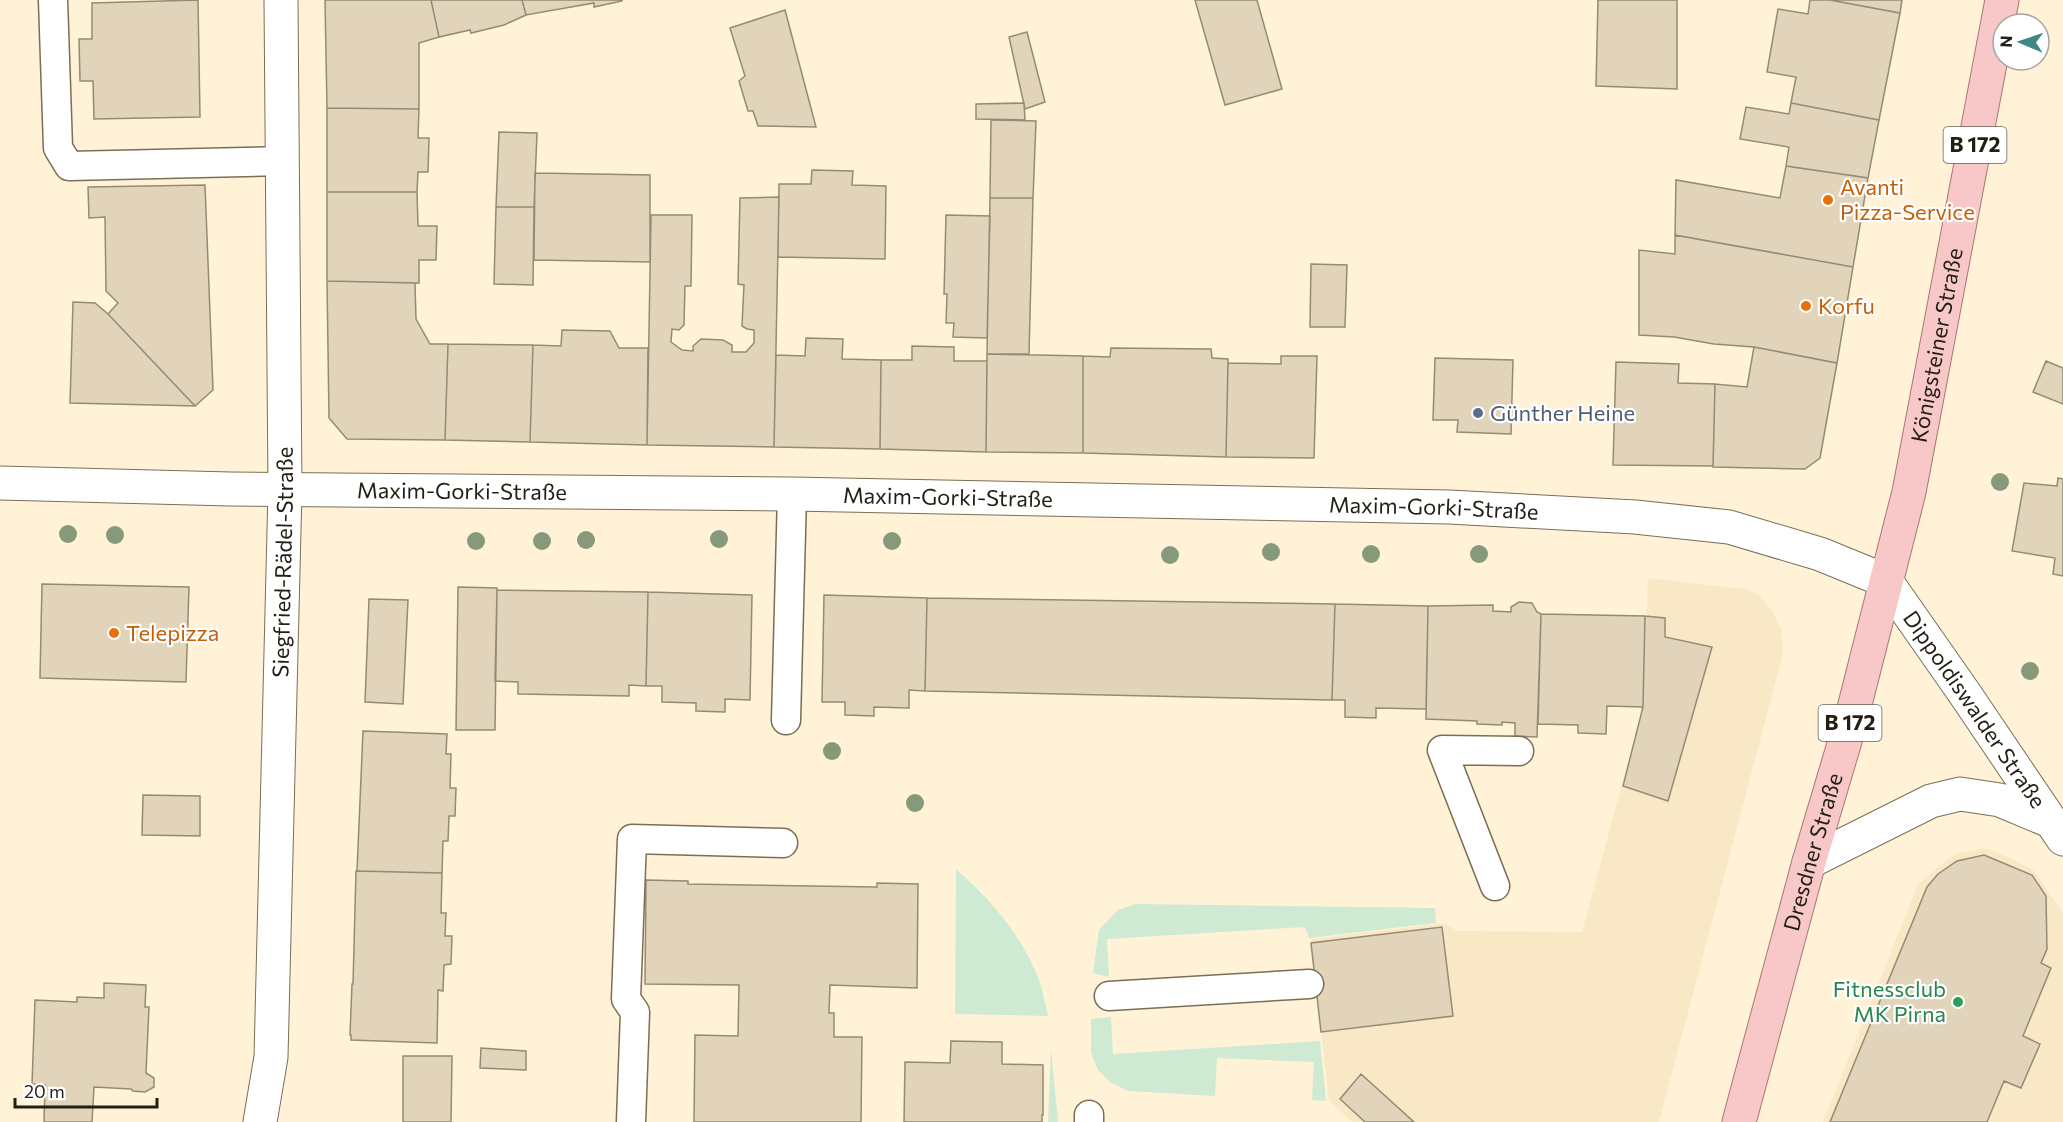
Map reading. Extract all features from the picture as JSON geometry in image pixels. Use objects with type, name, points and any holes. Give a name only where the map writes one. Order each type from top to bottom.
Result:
[{"type":"main road","name":"Siegfried-Rädel-Straße","points":[[260,1122],[271,1057],[285,490],[281,0]]},
{"type":"main road","name":"Königsteiner Straße","points":[[1886,581],[1914,470],[2002,0]]},
{"type":"main road","name":"Maxim-Gorki-Straße","points":[[0,483],[285,490],[437,489],[792,494],[1449,507],[1635,517],[1729,526],[1820,554],[1886,581]]},
{"type":"main road","name":"Dippoldiswalder Straße","points":[[1886,581],[2056,830]]},
{"type":"main road","name":"Dresdner Straße","points":[[1739,1122],[1809,862],[1850,724],[1886,581]]},
{"type":"main road","points":[[1809,862],[1931,801],[1960,794],[2000,800],[2056,830]]},
{"type":"lane","points":[[53,0],[58,148],[69,165],[283,161]]},
{"type":"lane","points":[[786,720],[792,494]]},
{"type":"lane","points":[[1495,886],[1442,750],[1519,751]]},
{"type":"lane","points":[[631,1122],[635,1012],[626,999],[632,839],[783,843]]},
{"type":"lane","points":[[1109,996],[1309,984]]},
{"type":"shaded area","points":[[1648,578],[1745,589],[1760,595],[1773,612],[1781,628],[1783,654],[1659,1122],[1352,1122],[1329,1101],[1311,939],[1446,923],[1457,931],[1582,932],[1643,707]]},
{"type":"shaded area","name":"Fitnessclub MK Pirna","points":[[1985,848],[2011,858],[2034,871],[2063,913],[2063,1122],[1823,1122],[1918,884],[1954,854]]},
{"type":"green space","points":[[956,869],[993,906],[1024,948],[1039,980],[1048,1016],[955,1014]]},
{"type":"green space","points":[[1136,904],[1435,908],[1436,923],[1309,938],[1305,927],[1107,939],[1109,977],[1093,973],[1099,930],[1118,910]]},
{"type":"green space","points":[[1111,1017],[1113,1054],[1320,1041],[1326,1101],[1312,1100],[1314,1062],[1217,1058],[1215,1096],[1128,1091],[1110,1082],[1098,1070],[1091,1053],[1091,1019]]},
{"type":"green space","points":[[1051,1048],[1058,1122],[1048,1122]]},
{"type":"building","points":[[198,0],[200,117],[94,119],[93,81],[80,81],[79,39],[92,39],[92,3]]},
{"type":"building","points":[[325,0],[431,0],[439,37],[419,43],[419,109],[327,108]]},
{"type":"building","points":[[431,0],[522,0],[526,15],[504,25],[471,33],[470,30],[439,37]]},
{"type":"building","points":[[522,0],[622,1],[594,7],[594,3],[526,15]]},
{"type":"building","points":[[1195,0],[1257,0],[1282,89],[1225,105]]},
{"type":"building","points":[[1598,0],[1677,0],[1677,89],[1596,86]]},
{"type":"building","points":[[1810,0],[1830,0],[1900,13],[1879,120],[1791,103],[1796,77],[1767,72],[1778,9],[1808,14]]},
{"type":"building","points":[[1830,0],[1902,0],[1900,13]]},
{"type":"building","points":[[785,10],[816,127],[758,126],[753,111],[748,111],[739,81],[745,76],[730,28]]},
{"type":"building","points":[[1027,32],[1045,102],[1025,109],[1009,37]]},
{"type":"building","points":[[1024,103],[1025,120],[976,119],[976,104]]},
{"type":"building","points":[[1791,103],[1879,120],[1868,178],[1786,166],[1789,147],[1740,139],[1746,107],[1789,114]]},
{"type":"building","points":[[327,108],[419,109],[418,138],[429,138],[428,172],[418,172],[417,192],[327,192]]},
{"type":"building","points":[[991,120],[1036,121],[1033,198],[990,198]]},
{"type":"building","points":[[499,132],[537,133],[534,207],[496,207]]},
{"type":"building","points":[[1786,166],[1868,178],[1853,267],[1675,235],[1676,180],[1780,198]]},
{"type":"building","points":[[812,170],[853,171],[852,185],[886,186],[885,259],[778,257],[779,184],[811,184]]},
{"type":"building","points":[[535,173],[650,175],[650,262],[534,260]]},
{"type":"building","points":[[205,185],[213,390],[195,406],[108,314],[118,303],[106,291],[105,217],[89,218],[88,187]]},
{"type":"building","points":[[327,192],[417,192],[418,226],[437,226],[436,260],[419,260],[419,283],[327,281]]},
{"type":"building","points":[[779,197],[774,447],[647,445],[651,215],[692,215],[691,286],[685,286],[684,325],[679,330],[672,329],[671,342],[682,350],[693,351],[693,346],[701,339],[723,340],[732,345],[732,352],[746,352],[754,343],[754,330],[742,326],[744,285],[738,284],[740,198]]},
{"type":"building","points":[[990,198],[1033,198],[1029,354],[987,354]]},
{"type":"building","points":[[496,207],[534,207],[533,285],[494,284]]},
{"type":"building","points":[[946,215],[990,216],[987,338],[953,337],[954,323],[946,323],[947,294],[944,294]]},
{"type":"building","points":[[1675,235],[1853,267],[1837,363],[1754,347],[1639,335],[1639,250],[1675,254]]},
{"type":"building","points":[[1311,264],[1347,265],[1345,327],[1310,327]]},
{"type":"building","points":[[327,281],[415,283],[416,319],[430,344],[448,344],[445,440],[347,439],[329,418]]},
{"type":"building","points":[[73,302],[95,303],[108,314],[195,406],[70,403]]},
{"type":"building","points":[[562,330],[610,331],[619,348],[648,348],[647,445],[530,442],[533,345],[561,346]]},
{"type":"building","points":[[806,338],[843,339],[842,359],[881,360],[880,449],[774,447],[776,355],[805,356]]},
{"type":"building","points":[[448,344],[533,345],[530,442],[445,440]]},
{"type":"building","points":[[912,346],[954,347],[954,361],[987,361],[986,452],[880,449],[881,360],[912,360]]},
{"type":"building","points":[[1754,347],[1837,363],[1820,458],[1805,469],[1713,467],[1715,384],[1747,387]]},
{"type":"building","points":[[1111,348],[1211,349],[1212,358],[1228,359],[1226,457],[1083,453],[1083,356],[1110,357]]},
{"type":"building","points":[[987,354],[1083,356],[1083,453],[986,452]]},
{"type":"building","points":[[1281,356],[1317,356],[1314,458],[1226,457],[1228,363],[1281,364]]},
{"type":"building","points":[[1435,358],[1513,360],[1511,434],[1457,432],[1458,420],[1433,420]]},
{"type":"building","points":[[2046,361],[2063,368],[2063,404],[2033,392]]},
{"type":"building","points":[[1616,362],[1679,364],[1678,383],[1715,384],[1713,466],[1613,465]]},
{"type":"building","points":[[2058,478],[2063,479],[2063,576],[2053,574],[2055,558],[2012,551],[2024,483],[2057,486]]},
{"type":"building","name":"Telepizza","points":[[42,584],[189,587],[186,682],[40,678]]},
{"type":"building","points":[[458,587],[497,588],[495,730],[456,730]]},
{"type":"building","points":[[497,590],[648,592],[646,686],[629,685],[629,696],[518,694],[518,682],[495,681]]},
{"type":"building","points":[[648,592],[752,595],[750,700],[725,699],[725,712],[696,711],[696,703],[662,702],[662,686],[646,686]]},
{"type":"building","points":[[824,595],[927,598],[925,691],[909,690],[909,708],[874,707],[874,716],[845,715],[845,702],[822,702]]},
{"type":"building","points":[[927,598],[1335,604],[1332,700],[925,691]]},
{"type":"building","points":[[369,599],[408,600],[403,704],[365,702]]},
{"type":"building","points":[[1519,602],[1532,603],[1537,612],[1541,614],[1537,737],[1515,736],[1515,723],[1477,724],[1477,721],[1426,719],[1428,606],[1493,605],[1493,611],[1511,612],[1511,607]]},
{"type":"building","points":[[1335,604],[1428,606],[1426,709],[1376,708],[1376,718],[1345,717],[1345,700],[1332,700]]},
{"type":"building","points":[[1541,614],[1645,616],[1643,707],[1607,706],[1606,734],[1578,733],[1578,725],[1538,724]]},
{"type":"building","points":[[1645,616],[1665,618],[1665,637],[1712,647],[1668,801],[1623,786],[1643,707]]},
{"type":"building","points":[[363,731],[447,734],[446,754],[451,754],[450,788],[456,788],[455,816],[449,816],[448,841],[443,841],[442,873],[357,871]]},
{"type":"building","points":[[143,795],[200,796],[200,836],[142,835]]},
{"type":"building","name":"Fitnessclub MK Pirna","points":[[1984,855],[2032,875],[2046,896],[2047,949],[2041,963],[2051,968],[2023,1036],[2040,1044],[2021,1088],[2004,1081],[1987,1122],[1830,1122],[1927,887],[1938,874],[1957,861]]},
{"type":"building","points":[[356,871],[442,873],[441,913],[446,913],[445,936],[452,936],[451,964],[444,965],[443,991],[438,990],[437,1043],[351,1040]]},
{"type":"building","points":[[646,880],[688,881],[688,884],[877,887],[877,883],[918,884],[917,988],[830,985],[829,1013],[834,1013],[834,1037],[862,1037],[861,1122],[694,1122],[695,1035],[738,1036],[739,985],[645,984]]},
{"type":"building","points":[[1442,927],[1453,1016],[1321,1032],[1311,943]]},
{"type":"building","points":[[104,983],[146,985],[145,1007],[149,1007],[146,1073],[154,1078],[154,1087],[145,1092],[94,1087],[92,1122],[44,1122],[45,1085],[32,1084],[35,1000],[77,1002],[77,997],[104,998]]},
{"type":"building","points":[[951,1041],[1002,1042],[1002,1064],[1043,1065],[1042,1122],[904,1122],[905,1062],[950,1063]]},
{"type":"building","points":[[481,1048],[526,1051],[526,1070],[480,1068]]},
{"type":"building","points":[[403,1056],[452,1056],[451,1122],[403,1122]]},
{"type":"building","points":[[1361,1074],[1414,1122],[1365,1122],[1340,1099]]},
{"type":"place","name":"Avanti Pizza-Service","points":[[1828,200]]},
{"type":"place","name":"Korfu","points":[[1806,306]]},
{"type":"place","name":"Günther Heine","points":[[1478,413]]},
{"type":"place","name":"Telepizza","points":[[114,633]]},
{"type":"place","name":"Fitnessclub MK Pirna","points":[[1958,1002]]}]
